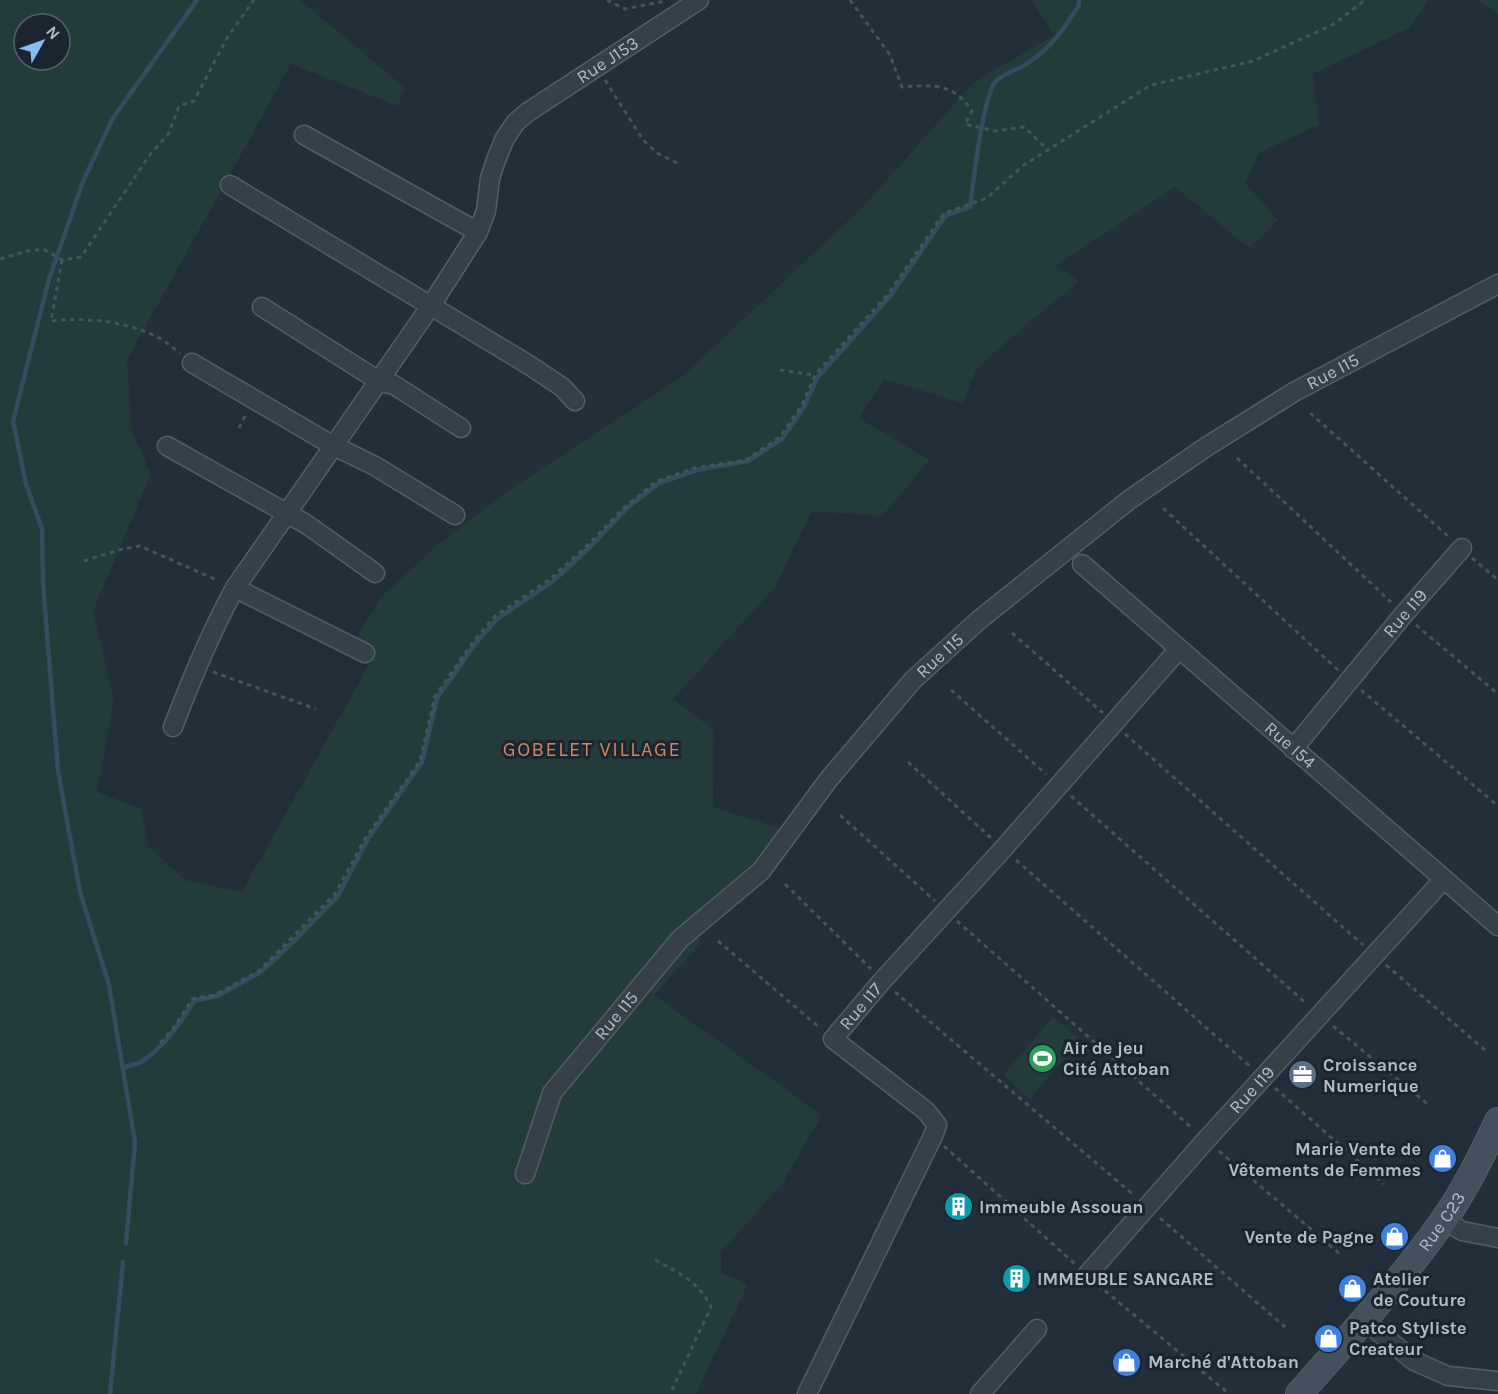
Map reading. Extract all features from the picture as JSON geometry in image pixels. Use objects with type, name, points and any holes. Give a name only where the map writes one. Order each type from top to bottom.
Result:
[{"type":"street","name":"Rue J153","points":[[478,232],[486,212],[490,178],[495,160],[505,138],[516,122],[699,0]]},
{"type":"street","points":[[172,727],[196,666],[235,588],[430,307],[478,232],[304,135]]},
{"type":"street","points":[[230,185],[529,365],[562,387],[575,401]]},
{"type":"street","name":"Rue I15","points":[[525,1174],[552,1094],[680,939],[761,871],[829,779],[913,680],[979,620],[1129,500],[1206,447],[1294,392],[1498,284]]},
{"type":"street","points":[[262,307],[378,381],[394,385],[460,428]]},
{"type":"street","points":[[192,363],[333,445],[375,466],[455,515]]},
{"type":"street","points":[[167,446],[306,524],[375,573]]},
{"type":"street","name":"Rue I19","points":[[1293,749],[1348,680],[1462,548]]},
{"type":"street","name":"Rue I54","points":[[1082,564],[1498,926]]},
{"type":"street","points":[[235,588],[365,653]]},
{"type":"street","name":"Rue I17","points":[[807,1394],[937,1125],[926,1111],[833,1039],[882,981],[1003,849],[1179,649]]},
{"type":"street","name":"Rue I19","points":[[1087,1275],[1206,1140],[1444,879]]},
{"type":"street","name":"Rue C23","points":[[1299,1394],[1364,1320],[1444,1220],[1470,1178],[1498,1121]]},
{"type":"street","points":[[1444,1220],[1462,1231],[1498,1238]]},
{"type":"street","points":[[1364,1320],[1414,1361],[1448,1376],[1498,1381]]},
{"type":"street","points":[[980,1394],[1037,1329]]},
{"type":"path","points":[[0,259],[31,250],[45,250],[62,260],[81,257],[149,156],[169,133],[179,106],[194,101],[227,38],[254,0]]},
{"type":"path","points":[[607,0],[625,9],[671,0]]},
{"type":"path","points":[[850,0],[890,55],[902,87],[936,85],[963,98],[972,111],[965,124],[995,131],[1023,127],[1049,151]]},
{"type":"path","points":[[160,1043],[173,1029],[192,999],[215,994],[259,971],[336,894],[366,837],[420,760],[435,696],[472,642],[495,616],[549,580],[626,506],[657,481],[695,468],[746,460],[780,437],[802,405],[815,375],[889,293],[944,213],[987,198],[1024,165],[1151,85],[1253,61],[1334,24],[1365,0]]},
{"type":"path","points":[[597,67],[644,140],[657,153],[677,163]]},
{"type":"path","points":[[62,260],[51,321],[78,318],[120,325],[144,332],[161,339],[192,363]]},
{"type":"path","points":[[780,369],[815,375]]},
{"type":"path","points":[[1310,413],[1498,580]]},
{"type":"path","points":[[1237,458],[1404,614],[1498,694]]},
{"type":"path","points":[[1163,508],[1348,680],[1498,806]]},
{"type":"path","points":[[84,561],[140,546],[235,588]]},
{"type":"path","points":[[1012,633],[1486,1052]]},
{"type":"path","points":[[196,666],[316,709]]},
{"type":"path","points":[[951,690],[1320,1015],[1430,1106]]},
{"type":"path","points":[[908,762],[1003,849],[1384,1184]]},
{"type":"path","points":[[840,816],[1206,1140],[1340,1254]]},
{"type":"path","points":[[785,884],[882,981],[1148,1207],[1285,1327]]},
{"type":"path","points":[[718,941],[833,1039]]},
{"type":"path","points":[[655,1260],[686,1276],[705,1294],[711,1306],[670,1394]]},
{"type":"green space","points":[[0,0],[300,0],[405,88],[398,106],[291,64],[127,360],[132,432],[151,474],[93,611],[114,700],[97,792],[141,809],[148,846],[185,880],[242,892],[375,654],[357,637],[380,598],[441,542],[511,489],[685,374],[862,208],[973,83],[1054,35],[1032,0],[1429,0],[1409,28],[1313,74],[1319,125],[1259,153],[1245,183],[1278,220],[1249,248],[1175,187],[1056,266],[1079,282],[978,367],[962,403],[884,379],[858,418],[930,460],[882,516],[812,511],[775,587],[673,699],[714,730],[713,807],[789,831],[692,923],[701,944],[654,995],[822,1115],[782,1184],[721,1252],[721,1273],[748,1284],[696,1394],[0,1394]]},
{"type":"green space","points":[[1477,0],[1498,0],[1498,14]]},
{"type":"green space","name":"Air de jeu Cité Attoban","points":[[1053,1017],[1080,1040],[1030,1099],[1003,1075]]},
{"type":"waterway","points":[[126,1243],[135,1142],[109,985],[80,892],[58,771],[43,583],[42,529],[26,484],[13,421],[49,279],[84,179],[113,118],[197,0]]},
{"type":"waterway","points":[[124,1068],[141,1062],[165,1042],[194,1001],[217,996],[261,972],[338,896],[368,839],[422,762],[437,698],[475,644],[497,619],[552,582],[628,507],[659,483],[697,470],[748,461],[782,439],[804,407],[817,378],[891,295],[946,215],[970,207],[979,141],[991,89],[999,78],[1028,63],[1051,44],[1079,5],[1079,0]]},
{"type":"waterway","points":[[110,1394],[123,1262]]},
{"type":"place","name":"Air de jeu Cité Attoban","points":[[1042,1058]]},
{"type":"place","name":"Croissance Numerique","points":[[1302,1075]]},
{"type":"place","name":"Marie Vente de Vêtements de Femmes","points":[[1442,1159]]},
{"type":"place","name":"Immeuble Assouan","points":[[958,1207]]},
{"type":"place","name":"Vente de Pagne","points":[[1395,1237]]},
{"type":"place","name":"IMMEUBLE SANGARE","points":[[1016,1279]]},
{"type":"place","name":"Atelier de Couture","points":[[1352,1289]]},
{"type":"place","name":"Patco Styliste Createur","points":[[1328,1338]]},
{"type":"place","name":"Marché d'Attoban","points":[[1127,1362]]},
{"type":"district","name":"GOBELET VILLAGE","points":[[592,749]]}]
